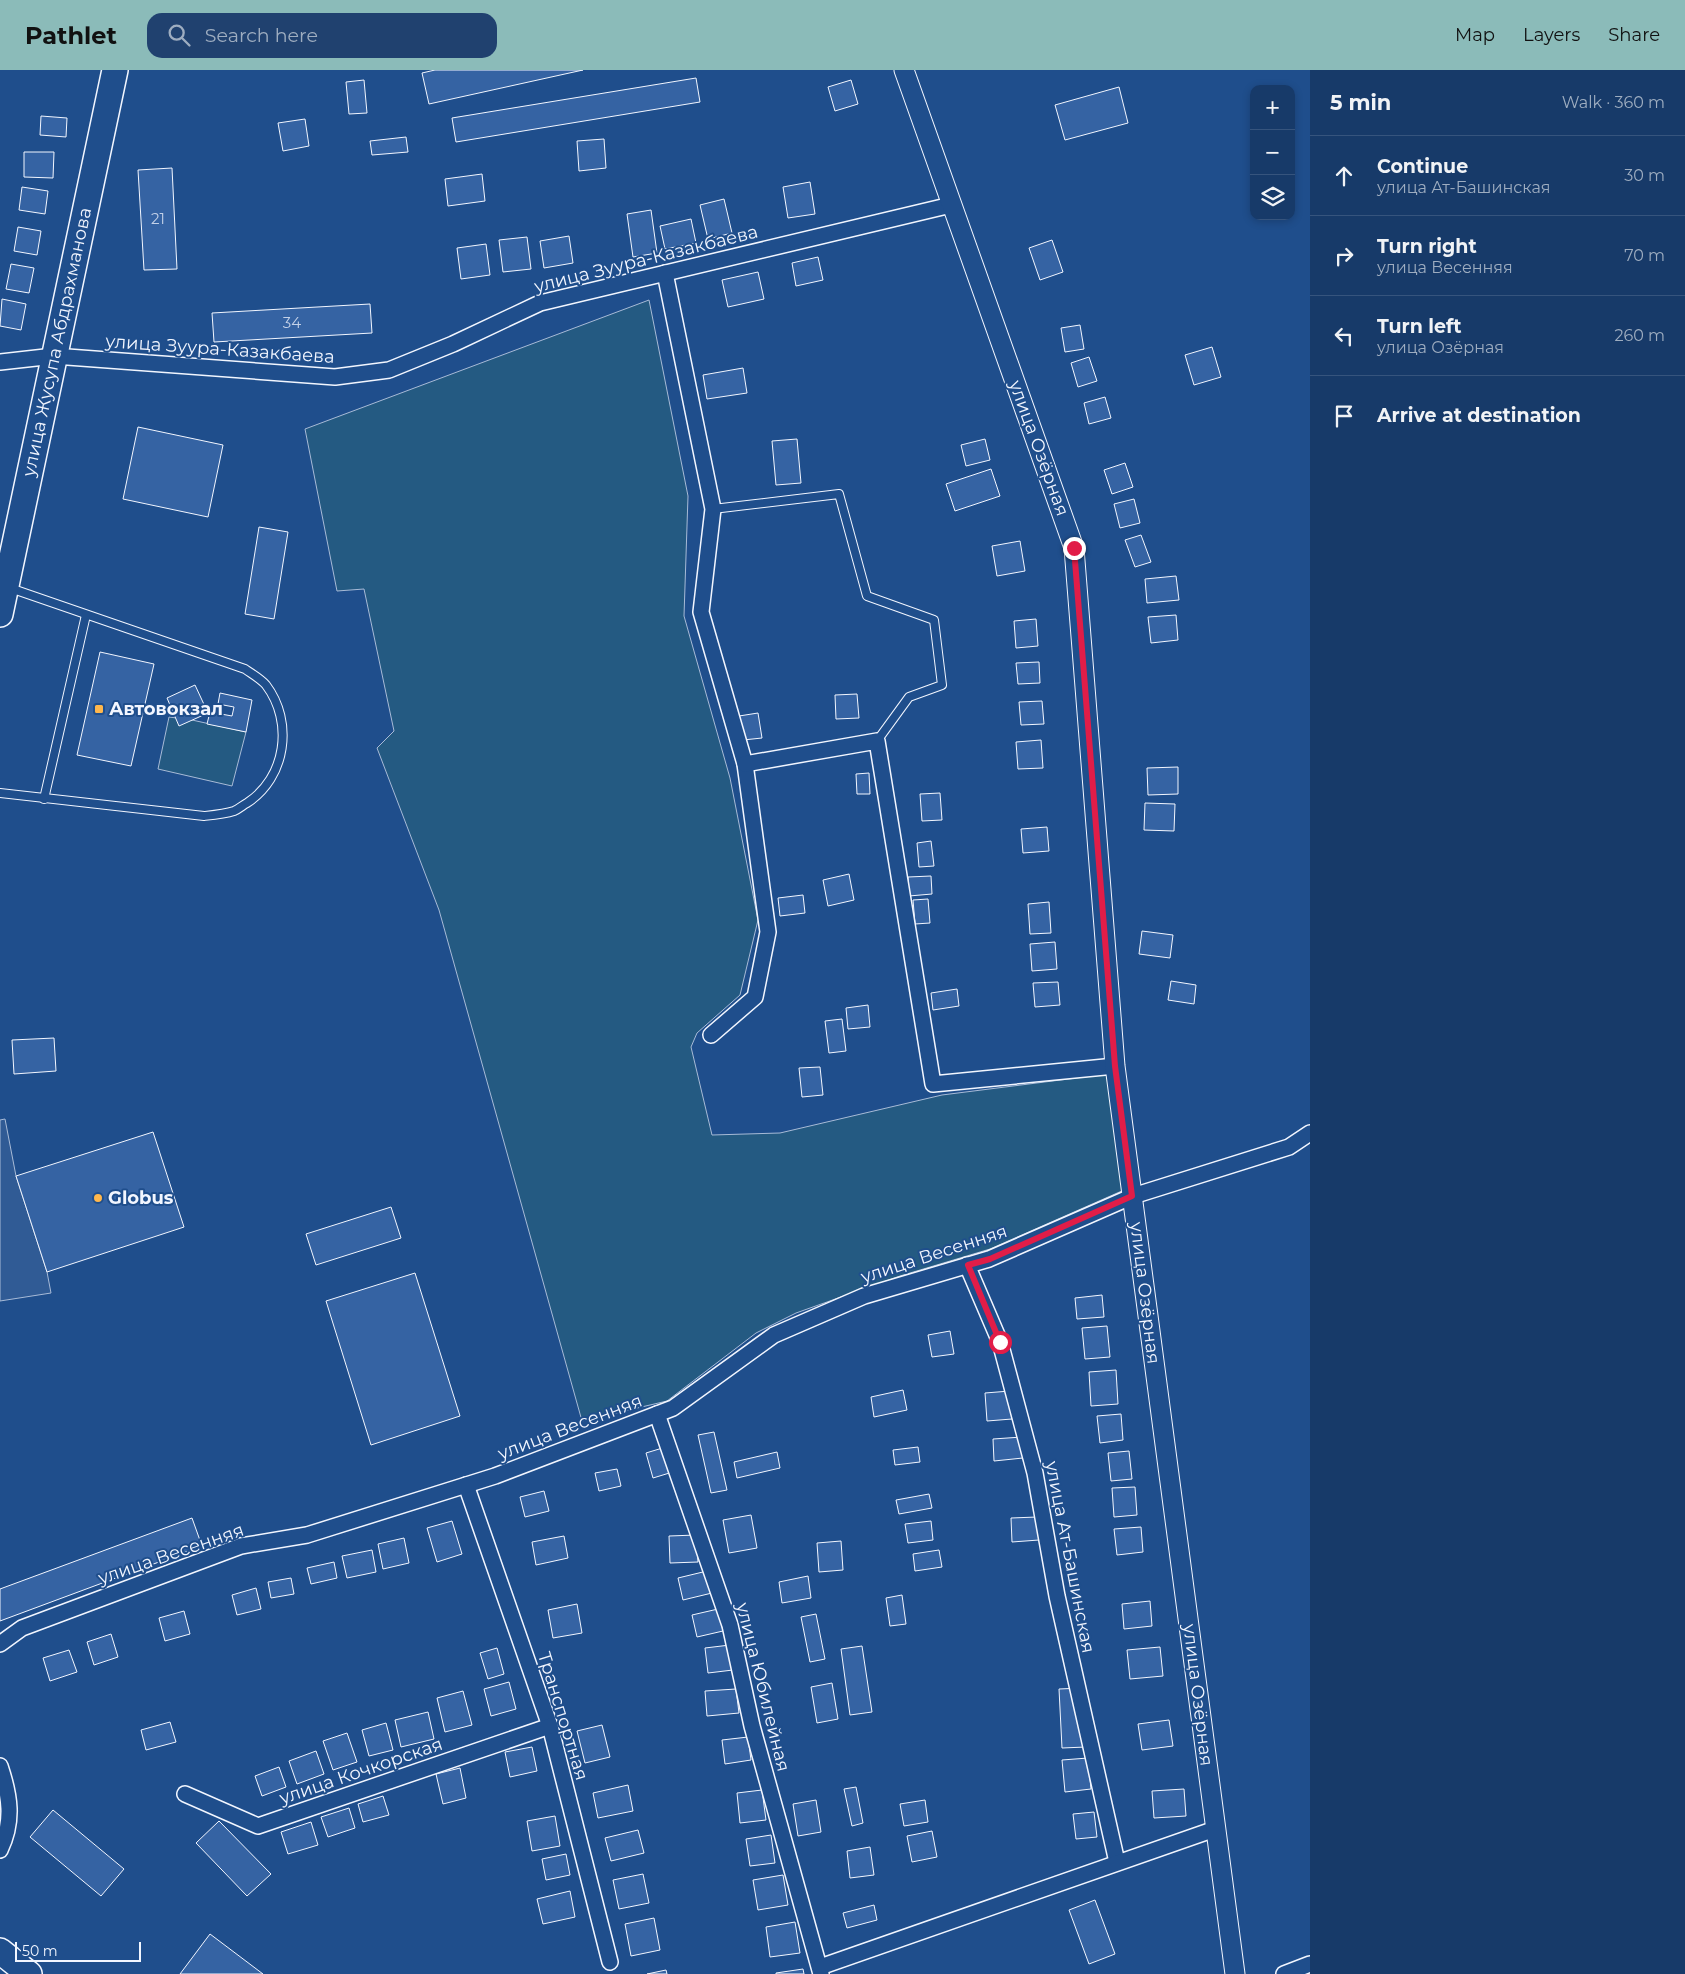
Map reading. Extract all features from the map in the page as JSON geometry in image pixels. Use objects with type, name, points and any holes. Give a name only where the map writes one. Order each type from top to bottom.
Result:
[{"type":"highway","name":"улица Жусупа Абдрахманова","points":[[0,614],[115,70]]},
{"type":"highway","points":[[0,1951],[29,1974]]},
{"type":"street","name":"улица Озёрная","points":[[906,71],[951,205],[1074,548],[1115,1066],[1234,1974]]},
{"type":"street","name":"улица Зуура-Казакбаева","points":[[0,362],[54,356],[335,377],[389,370],[452,344],[540,303],[951,205]]},
{"type":"street","points":[[665,273],[713,510],[701,612],[744,764],[768,932],[755,997],[711,1035]]},
{"type":"street","points":[[744,764],[877,741],[933,1084],[1115,1066]]},
{"type":"street","name":"улица Весенняя","points":[[0,1644],[22,1628],[240,1546],[307,1535],[495,1476],[657,1414],[672,1408],[774,1335],[864,1296],[990,1259],[1132,1196],[1289,1147],[1310,1133]]},
{"type":"street","name":"улица Ат-Башинская","points":[[968,1265],[1000,1342],[1035,1473],[1057,1596],[1116,1862]]},
{"type":"street","name":"улица Юбилейная","points":[[657,1414],[730,1625],[752,1726],[820,1971]]},
{"type":"street","name":"Транспортная","points":[[466,1485],[550,1726],[610,1962]]},
{"type":"street","name":"улица Кочкорская","points":[[185,1794],[258,1826],[550,1726]]},
{"type":"street","points":[[0,1766],[10,1803],[7,1836],[0,1850]]},
{"type":"street","points":[[820,1971],[1116,1862],[1216,1828]]},
{"type":"street","points":[[1284,1974],[1310,1964]]},
{"type":"lane","points":[[713,510],[840,494],[868,596],[934,620],[942,685],[909,697],[877,741]]},
{"type":"lane","points":[[0,793],[204,816],[235,811],[256,797],[272,778],[281,755],[283,730],[278,706],[265,684],[245,669],[6,587]]},
{"type":"lane","points":[[44,798],[86,615]]},
{"type":"shaded area","points":[[649,300],[688,496],[684,616],[730,778],[758,920],[740,995],[697,1033],[691,1047],[712,1135],[780,1133],[942,1095],[1108,1074],[1124,1190],[990,1249],[900,1276],[796,1313],[756,1333],[667,1401],[582,1421],[439,910],[377,748],[394,731],[364,589],[337,591],[305,429]]},
{"type":"shaded area","points":[[169,717],[246,732],[232,786],[158,769]]},
{"type":"shaded area","points":[[5,1119],[16,1176],[47,1272],[51,1293],[0,1301],[0,1120]]},
{"type":"building","points":[[435,70],[583,70],[429,104],[422,73]]},
{"type":"building","points":[[696,78],[700,102],[456,142],[452,118]]},
{"type":"building","points":[[364,80],[367,113],[349,114],[346,82]]},
{"type":"building","points":[[851,80],[858,104],[835,111],[828,87]]},
{"type":"building","points":[[1119,87],[1128,123],[1065,140],[1055,105]]},
{"type":"building","points":[[41,116],[67,118],[66,137],[40,135]]},
{"type":"building","points":[[305,119],[309,146],[283,151],[278,123]]},
{"type":"building","points":[[406,137],[408,152],[372,155],[370,141]]},
{"type":"building","points":[[604,139],[606,168],[579,171],[577,141]]},
{"type":"building","points":[[24,152],[54,152],[53,178],[24,177]]},
{"type":"building","points":[[172,168],[177,269],[144,270],[138,170]]},
{"type":"building","points":[[482,174],[485,201],[448,206],[445,179]]},
{"type":"building","points":[[810,182],[815,214],[788,218],[783,187]]},
{"type":"building","points":[[22,187],[48,191],[45,214],[19,210]]},
{"type":"building","points":[[724,199],[732,233],[708,239],[700,205]]},
{"type":"building","points":[[651,210],[657,253],[633,257],[627,214]]},
{"type":"building","points":[[691,219],[696,243],[665,249],[660,226]]},
{"type":"building","points":[[18,227],[41,231],[37,255],[14,251]]},
{"type":"building","points":[[569,236],[573,263],[544,268],[540,241]]},
{"type":"building","points":[[527,237],[531,269],[503,272],[499,240]]},
{"type":"building","points":[[1052,240],[1063,272],[1040,280],[1029,248]]},
{"type":"building","points":[[486,244],[490,275],[461,279],[457,248]]},
{"type":"building","points":[[818,257],[823,280],[796,286],[792,263]]},
{"type":"building","points":[[11,264],[34,268],[29,293],[6,289]]},
{"type":"building","points":[[758,272],[764,299],[728,307],[722,280]]},
{"type":"building","points":[[2,299],[26,304],[21,330],[0,326]]},
{"type":"building","points":[[370,304],[372,333],[214,342],[212,313]]},
{"type":"building","points":[[1080,325],[1084,349],[1065,352],[1061,328]]},
{"type":"building","points":[[1212,347],[1221,377],[1194,385],[1185,355]]},
{"type":"building","points":[[1089,357],[1097,381],[1078,387],[1071,363]]},
{"type":"building","points":[[743,368],[747,393],[707,399],[703,375]]},
{"type":"building","points":[[1105,397],[1111,418],[1089,424],[1084,403]]},
{"type":"building","points":[[138,427],[223,445],[208,517],[123,499]]},
{"type":"building","points":[[797,439],[801,483],[776,485],[772,441]]},
{"type":"building","points":[[985,439],[990,460],[966,466],[961,445]]},
{"type":"building","points":[[1125,463],[1133,487],[1112,494],[1104,470]]},
{"type":"building","points":[[991,469],[1000,496],[955,511],[946,484]]},
{"type":"building","points":[[1134,499],[1140,523],[1120,528],[1114,504]]},
{"type":"building","points":[[259,527],[288,532],[274,619],[245,614]]},
{"type":"building","points":[[1141,535],[1151,562],[1135,567],[1125,540]]},
{"type":"building","points":[[1020,541],[1025,571],[997,576],[992,546]]},
{"type":"building","points":[[1176,576],[1179,600],[1147,603],[1145,579]]},
{"type":"building","points":[[1176,615],[1178,640],[1151,643],[1148,617]]},
{"type":"building","points":[[1036,619],[1038,646],[1016,648],[1014,621]]},
{"type":"building","points":[[100,652],[154,664],[131,766],[77,755]]},
{"type":"building","points":[[1039,662],[1040,683],[1018,684],[1016,663]]},
{"type":"building","points":[[195,685],[208,713],[179,726],[167,698]]},
{"type":"building","points":[[220,693],[252,700],[246,732],[207,724],[210,712],[232,716],[234,707],[218,704]]},
{"type":"building","points":[[857,694],[859,718],[836,719],[835,695]]},
{"type":"building","points":[[1042,701],[1044,724],[1021,725],[1019,702]]},
{"type":"building","points":[[758,713],[762,738],[743,740],[739,716]]},
{"type":"building","points":[[1041,740],[1043,768],[1018,769],[1016,742]]},
{"type":"building","points":[[1178,767],[1178,794],[1148,795],[1147,768]]},
{"type":"building","points":[[869,773],[870,794],[857,794],[856,774]]},
{"type":"building","points":[[940,793],[942,820],[922,821],[920,794]]},
{"type":"building","points":[[1145,803],[1175,804],[1174,831],[1144,830]]},
{"type":"building","points":[[1047,827],[1049,851],[1023,853],[1021,829]]},
{"type":"building","points":[[931,841],[934,866],[919,867],[917,843]]},
{"type":"building","points":[[849,874],[854,900],[828,906],[823,880]]},
{"type":"building","points":[[931,876],[932,894],[909,896],[908,877]]},
{"type":"building","points":[[803,895],[805,913],[780,916],[778,898]]},
{"type":"building","points":[[928,899],[930,923],[915,924],[913,900]]},
{"type":"building","points":[[1049,902],[1051,933],[1030,934],[1028,904]]},
{"type":"building","points":[[1142,931],[1173,935],[1170,958],[1139,954]]},
{"type":"building","points":[[1055,942],[1057,969],[1032,971],[1030,944]]},
{"type":"building","points":[[1171,981],[1196,985],[1194,1004],[1168,1000]]},
{"type":"building","points":[[1058,982],[1060,1005],[1035,1007],[1033,983]]},
{"type":"building","points":[[957,989],[959,1006],[933,1010],[931,993]]},
{"type":"building","points":[[868,1005],[870,1027],[848,1029],[846,1008]]},
{"type":"building","points":[[842,1019],[846,1051],[829,1053],[825,1021]]},
{"type":"building","points":[[54,1038],[56,1071],[14,1074],[12,1040]]},
{"type":"building","points":[[820,1067],[823,1095],[802,1097],[799,1068]]},
{"type":"building","name":"Globus","points":[[153,1132],[184,1227],[47,1272],[16,1176]]},
{"type":"building","points":[[391,1207],[401,1238],[316,1265],[306,1234]]},
{"type":"building","points":[[415,1273],[460,1416],[371,1445],[326,1301]]},
{"type":"building","points":[[1102,1295],[1104,1317],[1077,1319],[1075,1298]]},
{"type":"building","points":[[1107,1326],[1110,1357],[1085,1359],[1082,1328]]},
{"type":"building","points":[[950,1331],[954,1354],[932,1357],[928,1335]]},
{"type":"building","points":[[1116,1370],[1118,1404],[1091,1406],[1089,1372]]},
{"type":"building","points":[[903,1390],[907,1410],[874,1417],[871,1397]]},
{"type":"building","points":[[1010,1391],[1012,1419],[987,1421],[985,1393]]},
{"type":"building","points":[[1121,1414],[1123,1440],[1100,1443],[1097,1416]]},
{"type":"building","points":[[714,1432],[727,1490],[711,1493],[698,1435]]},
{"type":"building","points":[[1022,1437],[1023,1458],[994,1461],[993,1439]]},
{"type":"building","points":[[669,1446],[676,1471],[653,1478],[646,1453]]},
{"type":"building","points":[[918,1447],[920,1462],[895,1465],[893,1450]]},
{"type":"building","points":[[1129,1451],[1132,1479],[1111,1481],[1108,1453]]},
{"type":"building","points":[[777,1452],[780,1468],[737,1478],[734,1462]]},
{"type":"building","points":[[617,1469],[621,1486],[599,1491],[595,1473]]},
{"type":"building","points":[[1135,1487],[1137,1515],[1114,1517],[1112,1488]]},
{"type":"building","points":[[544,1491],[549,1511],[525,1517],[520,1497]]},
{"type":"building","points":[[929,1494],[932,1508],[899,1514],[896,1500]]},
{"type":"building","points":[[751,1515],[757,1548],[729,1553],[723,1520]]},
{"type":"building","points":[[1037,1517],[1039,1540],[1012,1542],[1011,1518]]},
{"type":"building","points":[[192,1518],[202,1546],[0,1621],[0,1589]]},
{"type":"building","points":[[452,1521],[462,1554],[437,1562],[427,1528]]},
{"type":"building","points":[[931,1521],[933,1540],[908,1543],[905,1524]]},
{"type":"building","points":[[1141,1527],[1143,1552],[1117,1555],[1114,1529]]},
{"type":"building","points":[[696,1535],[698,1562],[670,1563],[669,1536]]},
{"type":"building","points":[[564,1536],[568,1558],[536,1565],[532,1542]]},
{"type":"building","points":[[404,1538],[409,1563],[383,1569],[378,1544]]},
{"type":"building","points":[[841,1541],[843,1570],[819,1572],[817,1543]]},
{"type":"building","points":[[372,1550],[376,1572],[347,1578],[342,1556]]},
{"type":"building","points":[[939,1550],[942,1567],[915,1571],[913,1554]]},
{"type":"building","points":[[334,1562],[337,1578],[311,1584],[307,1568]]},
{"type":"building","points":[[707,1571],[712,1593],[683,1600],[678,1578]]},
{"type":"building","points":[[808,1576],[811,1598],[782,1603],[779,1582]]},
{"type":"building","points":[[291,1578],[294,1594],[271,1598],[268,1582]]},
{"type":"building","points":[[256,1588],[261,1609],[237,1615],[232,1595]]},
{"type":"building","points":[[902,1595],[906,1624],[890,1626],[886,1598]]},
{"type":"building","points":[[1150,1601],[1152,1626],[1124,1629],[1122,1604]]},
{"type":"building","points":[[577,1604],[582,1633],[553,1638],[548,1610]]},
{"type":"building","points":[[718,1609],[723,1631],[697,1637],[692,1615]]},
{"type":"building","points":[[184,1611],[190,1634],[165,1641],[159,1618]]},
{"type":"building","points":[[816,1614],[825,1659],[810,1662],[801,1617]]},
{"type":"building","points":[[111,1634],[118,1657],[94,1665],[87,1642]]},
{"type":"building","points":[[730,1645],[733,1670],[708,1673],[705,1648]]},
{"type":"building","points":[[862,1646],[872,1712],[850,1715],[841,1649]]},
{"type":"building","points":[[1160,1647],[1163,1676],[1130,1679],[1127,1650]]},
{"type":"building","points":[[497,1648],[504,1674],[488,1679],[480,1653]]},
{"type":"building","points":[[69,1650],[77,1672],[50,1681],[43,1658]]},
{"type":"building","points":[[509,1682],[516,1709],[491,1716],[484,1689]]},
{"type":"building","points":[[832,1683],[838,1719],[817,1723],[811,1687]]},
{"type":"building","points":[[1082,1688],[1086,1747],[1062,1748],[1059,1689]]},
{"type":"building","points":[[736,1689],[739,1713],[707,1716],[705,1691]]},
{"type":"building","points":[[463,1691],[472,1725],[445,1732],[437,1698]]},
{"type":"building","points":[[428,1712],[434,1739],[401,1747],[395,1720]]},
{"type":"building","points":[[1169,1720],[1173,1746],[1142,1750],[1138,1724]]},
{"type":"building","points":[[170,1722],[176,1742],[146,1750],[141,1730]]},
{"type":"building","points":[[386,1723],[393,1750],[369,1756],[362,1730]]},
{"type":"building","points":[[602,1725],[610,1757],[585,1763],[577,1731]]},
{"type":"building","points":[[347,1733],[357,1762],[333,1770],[323,1741]]},
{"type":"building","points":[[748,1737],[751,1760],[725,1764],[722,1740]]},
{"type":"building","points":[[532,1747],[537,1771],[510,1777],[505,1752]]},
{"type":"building","points":[[316,1751],[324,1774],[297,1784],[289,1761]]},
{"type":"building","points":[[1088,1758],[1091,1789],[1065,1792],[1062,1760]]},
{"type":"building","points":[[279,1767],[286,1787],[262,1796],[255,1776]]},
{"type":"building","points":[[460,1768],[466,1798],[443,1804],[436,1774]]},
{"type":"building","points":[[628,1785],[633,1811],[598,1818],[593,1793]]},
{"type":"building","points":[[856,1787],[863,1823],[852,1826],[844,1789]]},
{"type":"building","points":[[1184,1789],[1186,1816],[1154,1818],[1152,1791]]},
{"type":"building","points":[[762,1790],[766,1820],[740,1823],[737,1793]]},
{"type":"building","points":[[383,1796],[389,1815],[363,1822],[358,1804]]},
{"type":"building","points":[[816,1800],[821,1832],[798,1836],[793,1804]]},
{"type":"building","points":[[925,1800],[928,1822],[904,1826],[900,1804]]},
{"type":"building","points":[[349,1808],[355,1828],[328,1837],[321,1817]]},
{"type":"building","points":[[53,1810],[124,1869],[101,1896],[30,1837]]},
{"type":"building","points":[[1094,1812],[1097,1837],[1076,1839],[1073,1814]]},
{"type":"building","points":[[555,1816],[560,1846],[532,1851],[527,1821]]},
{"type":"building","points":[[219,1821],[271,1874],[247,1896],[196,1843]]},
{"type":"building","points":[[311,1822],[318,1845],[288,1854],[281,1832]]},
{"type":"building","points":[[638,1830],[644,1853],[611,1861],[605,1838]]},
{"type":"building","points":[[932,1831],[937,1857],[912,1862],[907,1836]]},
{"type":"building","points":[[771,1835],[775,1863],[750,1866],[746,1839]]},
{"type":"building","points":[[870,1847],[874,1875],[850,1878],[847,1851]]},
{"type":"building","points":[[566,1854],[570,1875],[546,1880],[542,1859]]},
{"type":"building","points":[[643,1874],[649,1903],[619,1909],[613,1880]]},
{"type":"building","points":[[783,1875],[788,1905],[758,1910],[753,1880]]},
{"type":"building","points":[[570,1891],[575,1917],[543,1924],[537,1899]]},
{"type":"building","points":[[1095,1900],[1115,1954],[1089,1964],[1069,1910]]},
{"type":"building","points":[[874,1905],[877,1920],[847,1928],[843,1913]]},
{"type":"building","points":[[654,1918],[660,1950],[631,1956],[625,1924]]},
{"type":"building","points":[[795,1922],[800,1953],[770,1957],[766,1927]]},
{"type":"building","points":[[210,1934],[263,1974],[180,1974]]},
{"type":"building","points":[[803,1969],[804,1974],[776,1974],[776,1973]]},
{"type":"building","points":[[666,1970],[667,1974],[647,1974]]},
{"type":"place","name":"Автовокзал","points":[[99,709]]},
{"type":"place","name":"Globus","points":[[98,1198]]},
{"type":"route","points":[[1000,1342],[968,1265],[990,1259],[1132,1196],[1115,1066],[1074,548]]}]
